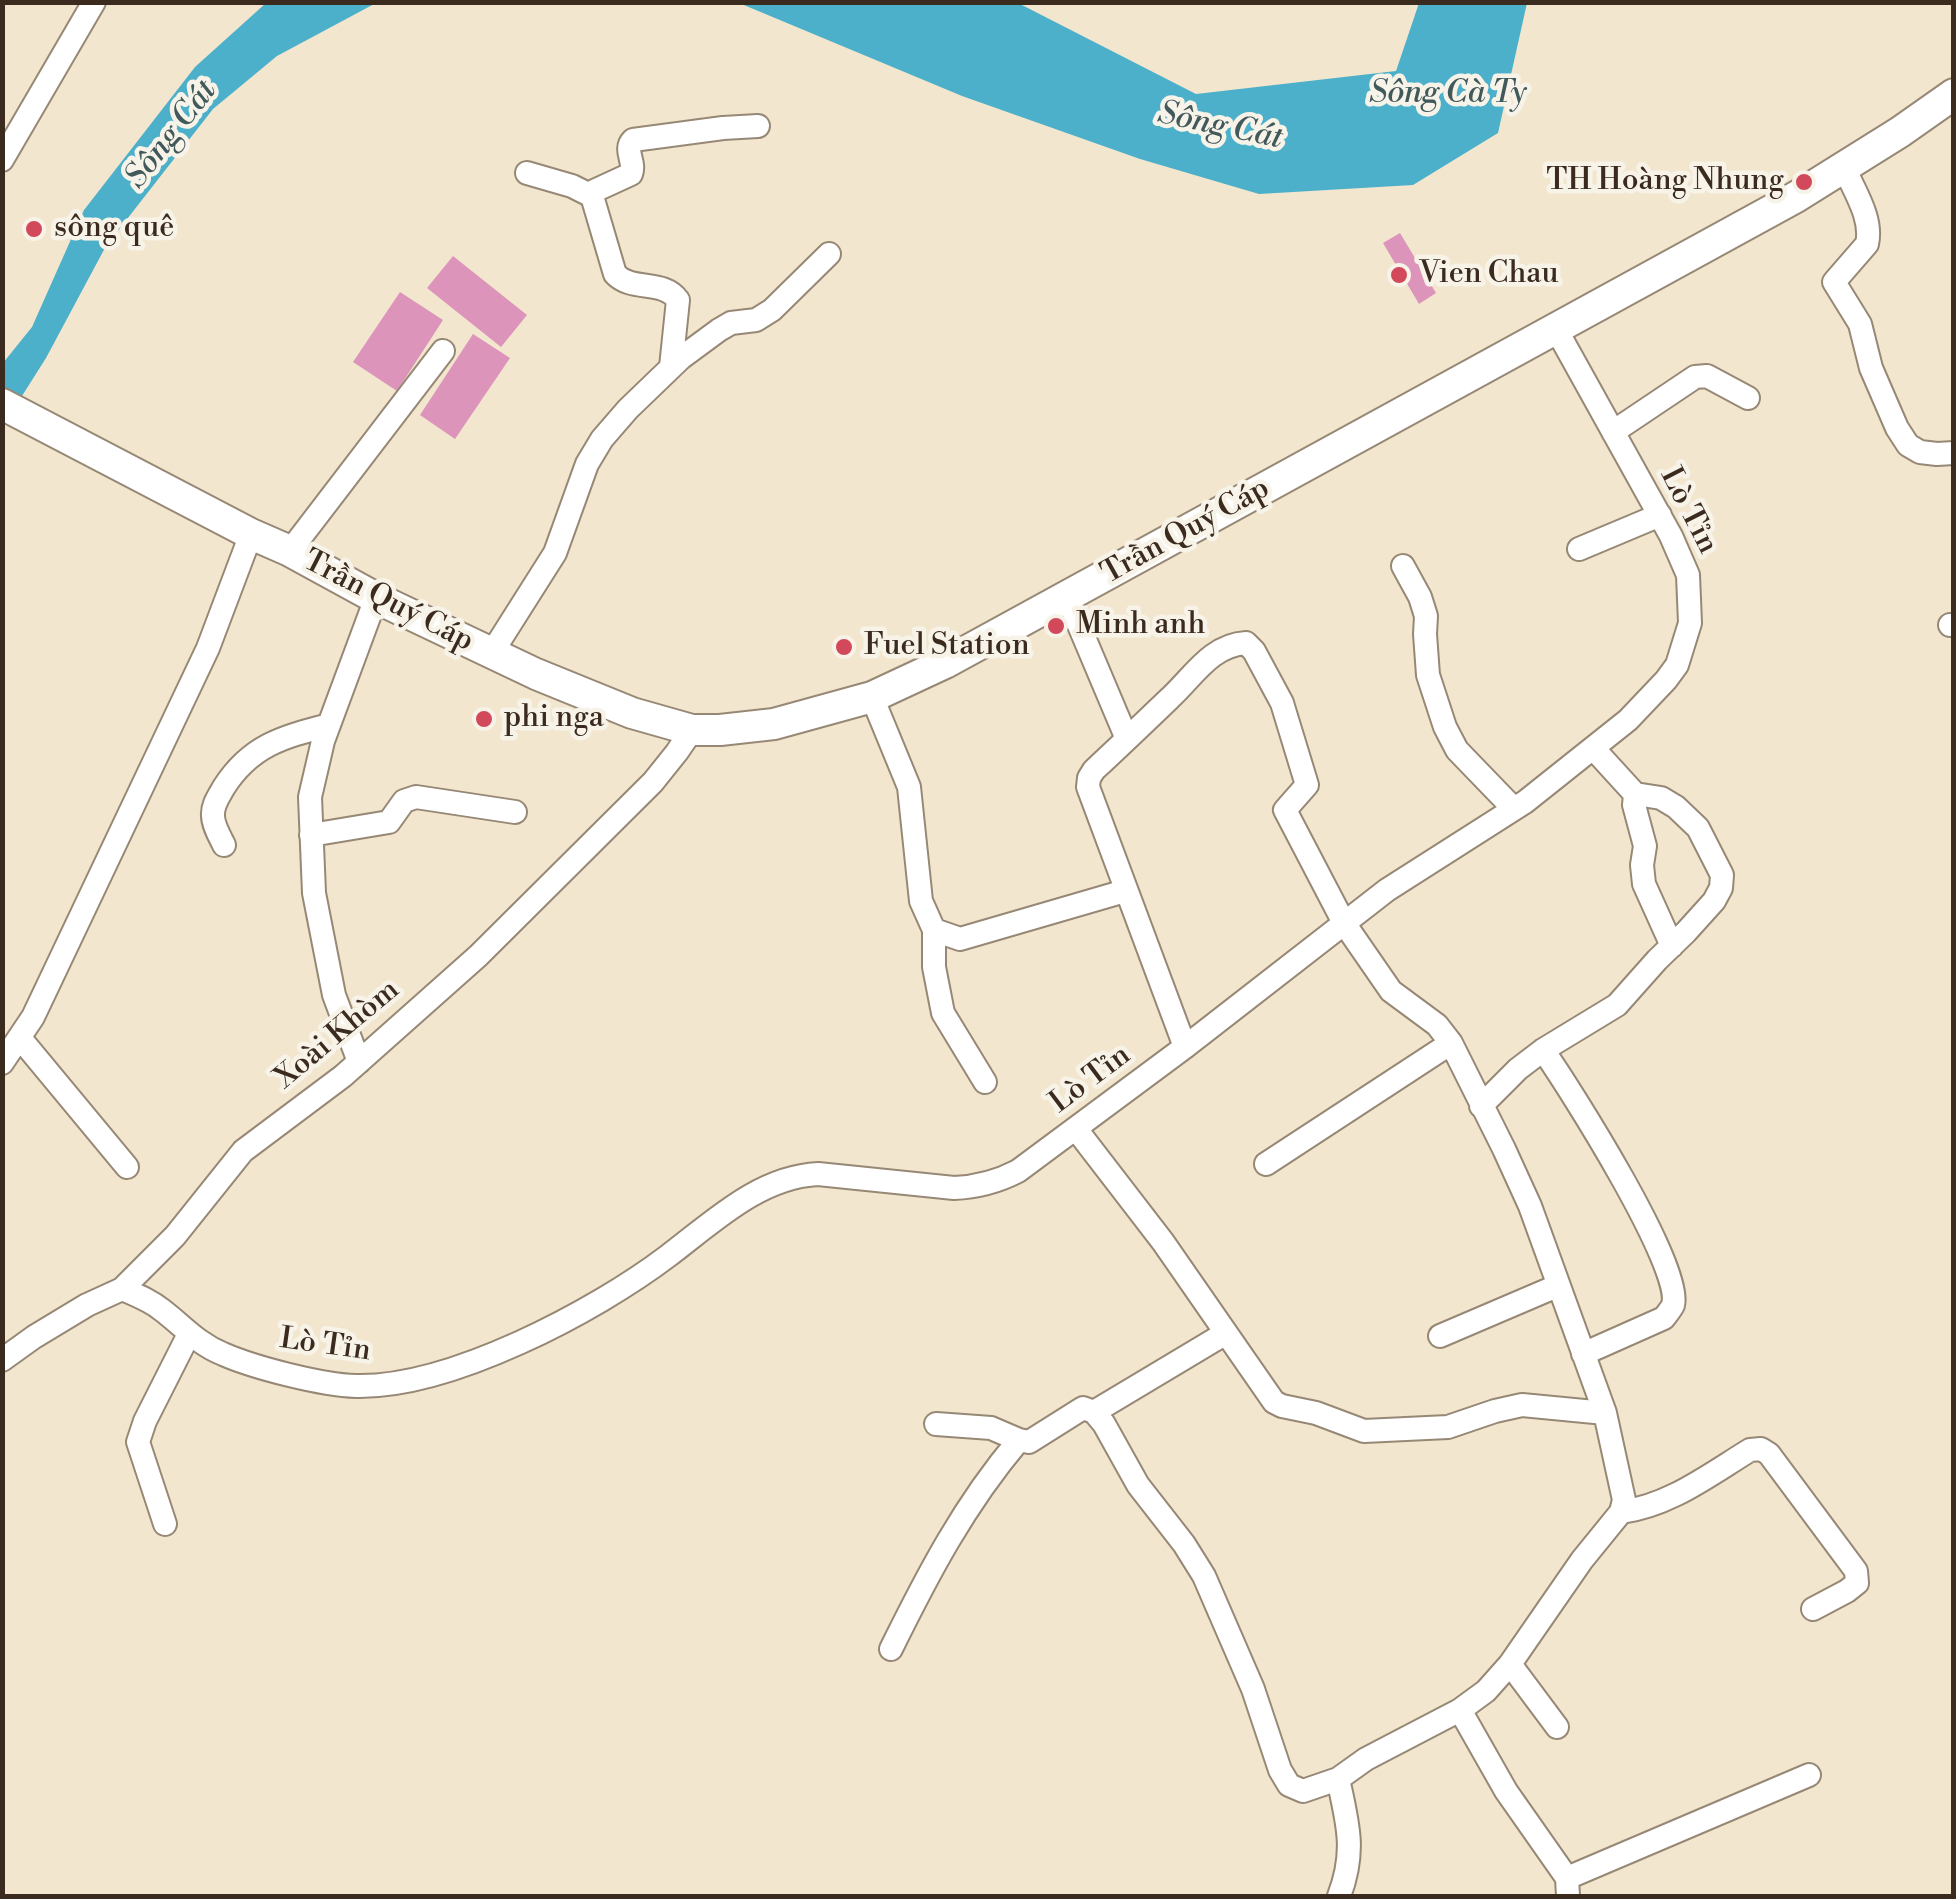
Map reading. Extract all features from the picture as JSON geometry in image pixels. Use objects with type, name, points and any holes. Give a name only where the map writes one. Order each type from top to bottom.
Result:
[{"type":"main road","name":"Trần Quý Cáp","points":[[2,404],[376,598],[491,654],[603,702],[692,730],[774,724],[872,698],[945,663],[1796,197],[1954,94]]},
{"type":"street","points":[[3,158],[94,2]]},
{"type":"street","points":[[671,367],[678,300],[660,288],[618,280],[592,196],[594,191],[631,174],[634,168],[628,150],[634,140],[758,126]]},
{"type":"street","points":[[1844,167],[1869,224],[1869,238],[1834,282],[1860,324],[1871,368],[1908,445],[1920,452],[1954,454]]},
{"type":"street","points":[[528,173],[592,196]]},
{"type":"street","points":[[491,654],[555,553],[587,464],[602,439],[671,367],[731,323],[763,316],[828,254]]},
{"type":"street","name":"Lò Tỉn","points":[[122,1289],[161,1308],[200,1342],[229,1357],[329,1383],[356,1386],[410,1380],[455,1368],[576,1315],[645,1274],[731,1209],[781,1180],[818,1174],[954,1188],[999,1181],[1018,1171],[1410,874],[1514,809],[1628,720],[1677,664],[1690,624],[1688,575],[1660,516],[1556,328]]},
{"type":"street","points":[[290,552],[443,352]]},
{"type":"street","points":[[1613,432],[1695,377],[1707,376],[1748,398]]},
{"type":"street","points":[[1578,549],[1660,516]]},
{"type":"street","points":[[2,1063],[33,1017],[208,648],[252,534]]},
{"type":"street","points":[[1403,566],[1426,616],[1428,674],[1445,727],[1457,750],[1514,809]]},
{"type":"street","points":[[1067,596],[1126,739]]},
{"type":"street","points":[[358,1062],[334,995],[314,892],[310,797],[323,740],[376,598]]},
{"type":"street","points":[[936,1424],[990,1428],[1029,1442],[1084,1408],[1094,1412],[1138,1486],[1204,1576],[1253,1689],[1280,1770],[1289,1785],[1303,1791],[1338,1779],[1460,1710],[1486,1691],[1622,1512],[1624,1500],[1605,1413],[1530,1206],[1451,1044],[1437,1024],[1392,992],[1344,924],[1285,810],[1306,784],[1282,703],[1249,645],[1234,644],[1197,667],[1088,778],[1125,891],[1185,1048]]},
{"type":"street","points":[[872,698],[909,786],[921,901],[934,930],[934,967],[943,1013],[985,1082]]},
{"type":"street","points":[[224,846],[212,818],[216,802],[233,773],[249,756],[279,738],[328,725]]},
{"type":"street","name":"Xoài Khòm","points":[[2,1360],[47,1329],[122,1289],[175,1236],[243,1151],[343,1076],[478,956],[652,782],[692,730]]},
{"type":"street","points":[[1481,1106],[1543,1050],[1617,1006],[1714,901],[1721,888],[1722,874],[1698,828],[1662,798],[1635,794],[1593,748]]},
{"type":"street","points":[[1635,794],[1645,846],[1644,884],[1672,946]]},
{"type":"street","points":[[312,834],[388,822],[404,802],[416,796],[514,812]]},
{"type":"street","points":[[934,930],[960,939],[1125,891]]},
{"type":"street","points":[[20,1038],[126,1167]]},
{"type":"street","points":[[1266,1164],[1451,1044]]},
{"type":"street","points":[[1543,1050],[1570,1089],[1644,1218],[1664,1262],[1673,1295],[1672,1307],[1664,1318],[1583,1354]]},
{"type":"street","points":[[1076,1129],[1163,1242],[1274,1402],[1364,1432],[1448,1426],[1522,1405],[1605,1413]]},
{"type":"street","points":[[1440,1336],[1557,1286]]},
{"type":"street","points":[[1094,1412],[1226,1333]]},
{"type":"street","points":[[166,1524],[138,1442],[144,1421],[189,1334]]},
{"type":"street","points":[[890,1649],[961,1516],[1019,1440]]},
{"type":"street","points":[[1622,1512],[1676,1495],[1750,1450],[1761,1448],[1856,1571],[1856,1582],[1847,1591],[1813,1609]]},
{"type":"street","points":[[1510,1664],[1556,1727]]},
{"type":"street","points":[[1460,1710],[1567,1887],[1809,1775]]},
{"type":"street","points":[[1338,1779],[1349,1826],[1348,1872],[1339,1896]]},
{"type":"water","name":"Sông Cát","points":[[266,3],[376,3],[277,56],[213,109],[106,246],[46,358],[3,426],[3,363],[32,327],[84,210],[195,67]]},
{"type":"water","name":"Sông Cà Ty","points":[[739,3],[1018,3],[1196,94],[1396,71],[1419,3],[1527,3],[1498,133],[1413,185],[1259,194],[1140,159],[962,96]]},
{"type":"building","points":[[1400,233],[1436,293],[1419,304],[1383,243]]},
{"type":"building","points":[[453,256],[527,315],[501,347],[427,288]]},
{"type":"building","points":[[400,292],[443,320],[397,391],[353,362]]},
{"type":"building","points":[[473,334],[510,358],[455,439],[420,415]]},
{"type":"place","name":"TH Hoàng Nhung","points":[[1804,182]]},
{"type":"place","name":"sông quê","points":[[34,229]]},
{"type":"place","name":"Vien Chau","points":[[1399,275]]},
{"type":"place","name":"Minh anh","points":[[1056,626]]},
{"type":"place","name":"Fuel Station","points":[[844,647]]},
{"type":"place","name":"phi nga","points":[[484,719]]}]
